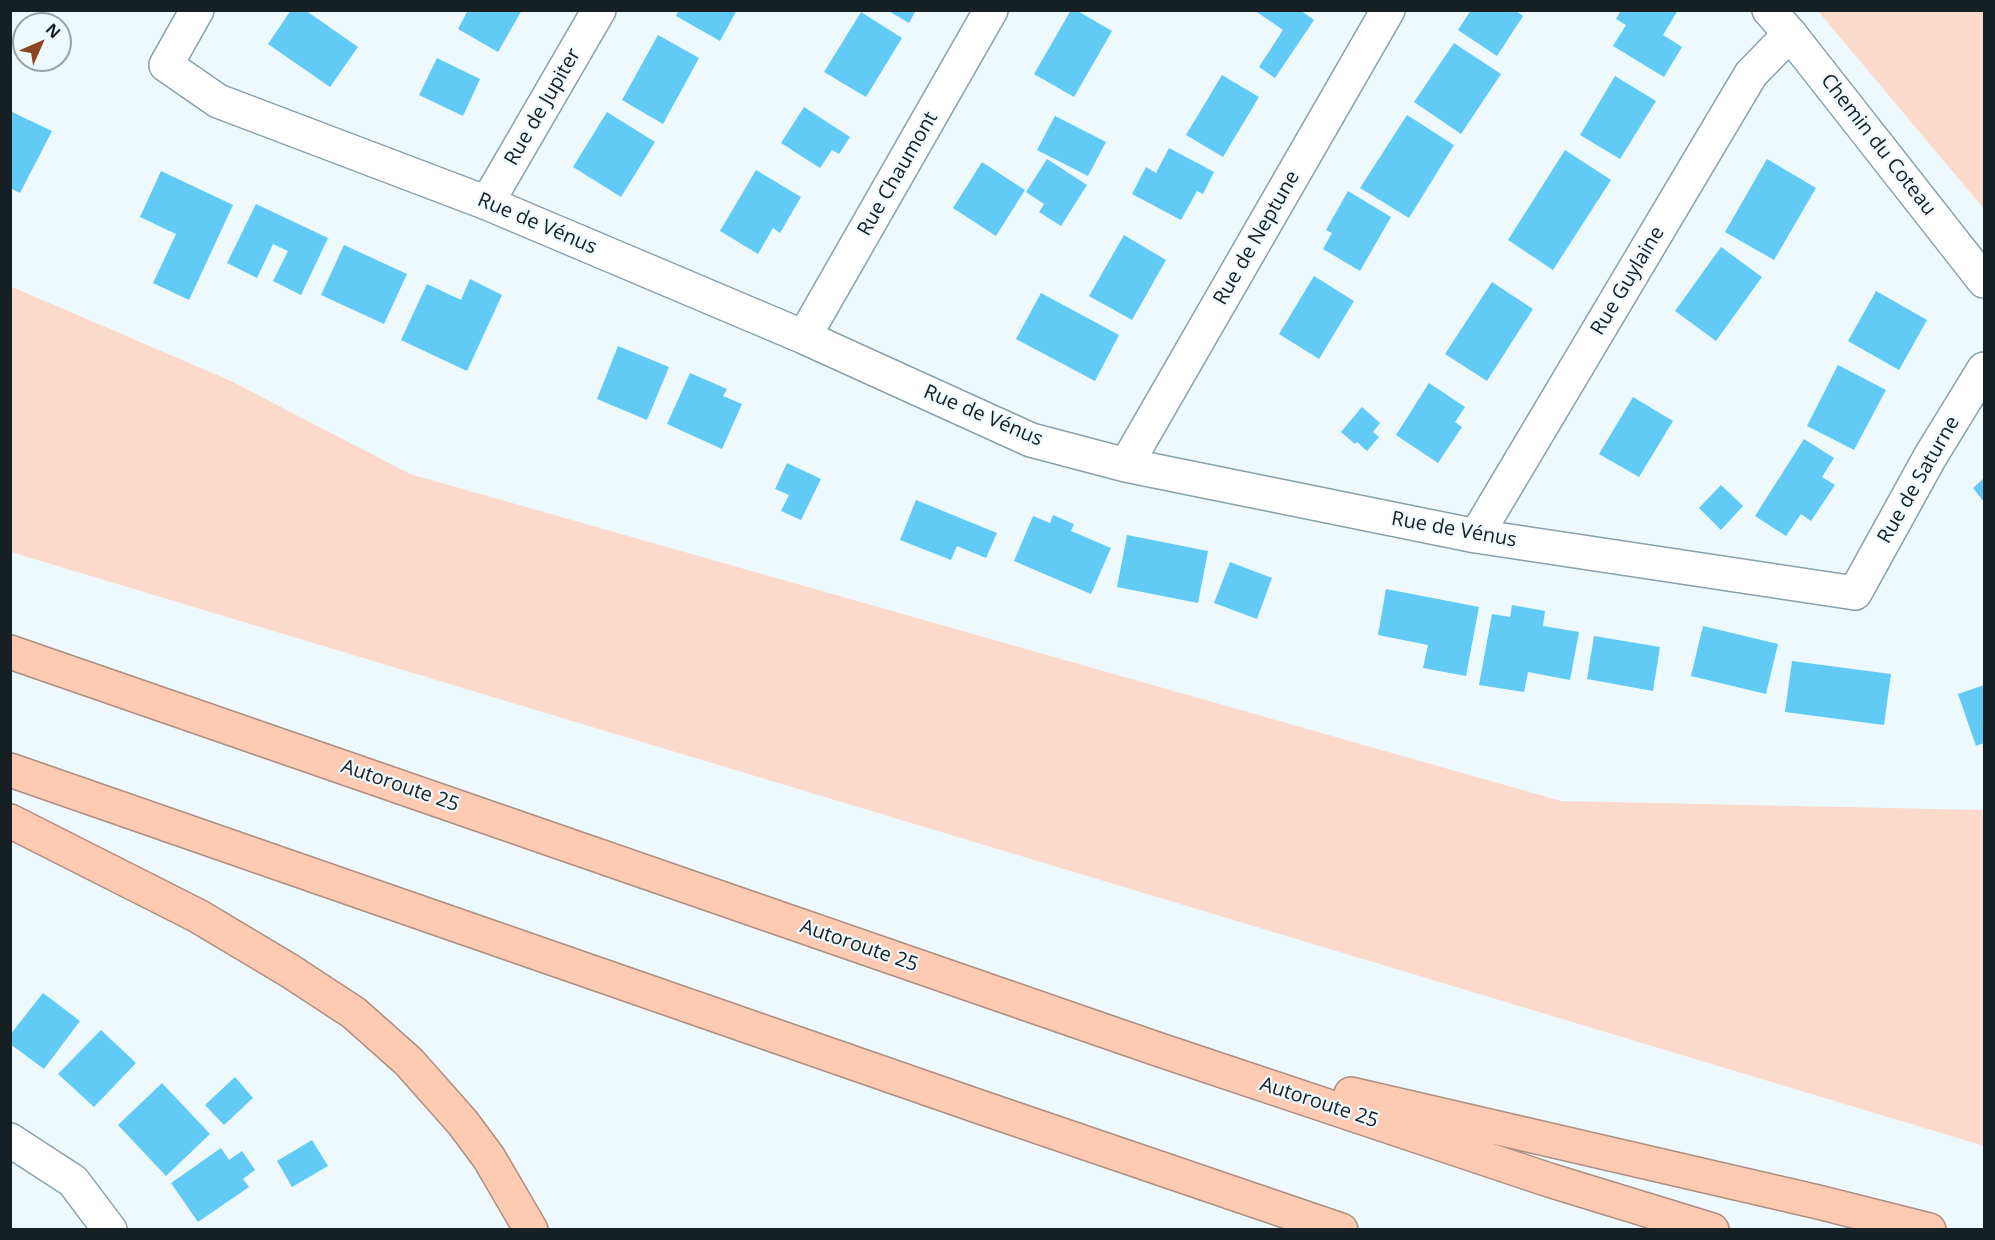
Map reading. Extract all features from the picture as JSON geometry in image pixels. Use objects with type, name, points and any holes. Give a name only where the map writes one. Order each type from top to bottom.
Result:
[{"type":"highway","name":"Autoroute 25","points":[[10,652],[1156,1049],[1549,1180],[1712,1230]]},
{"type":"highway","points":[[10,770],[1005,1116],[1341,1230]]},
{"type":"highway","points":[[10,821],[198,916],[290,971],[354,1014],[409,1062],[463,1123],[489,1158],[531,1230]]},
{"type":"highway","points":[[1156,1049],[1818,1202],[1929,1230]]},
{"type":"street","name":"Rue de Vénus","points":[[197,10],[166,64],[218,100],[487,203],[804,337],[1031,440],[1126,465],[1476,536],[1855,593]]},
{"type":"street","name":"Rue de Jupiter","points":[[487,203],[599,10]]},
{"type":"street","name":"Rue Chaumont","points":[[804,337],[991,10]]},
{"type":"street","name":"Rue de Neptune","points":[[1126,465],[1388,10]]},
{"type":"street","name":"Chemin du Coteau","points":[[1780,22],[1984,281]]},
{"type":"street","name":"Rue Guylaine","points":[[1476,536],[1780,22]]},
{"type":"street","name":"Rue de Saturne","points":[[1855,593],[1930,457],[1984,369]]},
{"type":"street","points":[[10,1140],[73,1182],[110,1230]]},
{"type":"shaded area","points":[[1818,11],[1984,11],[1984,209]]},
{"type":"shaded area","points":[[10,286],[231,381],[410,474],[1561,801],[1984,810],[1984,1146],[11,552]]},
{"type":"building","points":[[291,10],[305,10],[358,47],[330,87],[268,44]]},
{"type":"building","points":[[468,10],[522,10],[498,52],[458,29]]},
{"type":"building","points":[[679,10],[737,10],[720,41],[676,16]]},
{"type":"building","points":[[887,10],[916,10],[909,23]]},
{"type":"building","points":[[1071,10],[1076,10],[1112,31],[1074,97],[1034,74]]},
{"type":"building","points":[[1254,10],[1300,10],[1314,20],[1275,78],[1259,67],[1283,30]]},
{"type":"building","points":[[1471,10],[1515,10],[1523,16],[1497,56],[1458,30]]},
{"type":"building","points":[[1621,10],[1678,10],[1663,35],[1682,47],[1664,77],[1613,46],[1626,25],[1616,19]]},
{"type":"building","points":[[861,12],[902,38],[866,97],[824,72]]},
{"type":"building","points":[[658,35],[699,58],[663,124],[622,100]]},
{"type":"building","points":[[1454,43],[1501,74],[1461,134],[1414,102]]},
{"type":"building","points":[[437,58],[480,79],[463,116],[419,95]]},
{"type":"building","points":[[1222,75],[1259,97],[1223,157],[1186,135]]},
{"type":"building","points":[[1615,76],[1656,101],[1620,159],[1580,135]]},
{"type":"building","points":[[804,107],[850,137],[839,154],[832,150],[820,168],[781,143]]},
{"type":"building","points":[[10,111],[52,131],[20,193],[10,188]]},
{"type":"building","points":[[607,112],[655,142],[621,197],[573,167]]},
{"type":"building","points":[[1407,115],[1454,145],[1409,218],[1360,188]]},
{"type":"building","points":[[1055,116],[1106,142],[1088,176],[1037,150]]},
{"type":"building","points":[[1169,148],[1214,172],[1203,194],[1197,191],[1181,220],[1132,194],[1146,167],[1156,173]]},
{"type":"building","points":[[1565,150],[1611,180],[1553,270],[1508,240]]},
{"type":"building","points":[[1047,159],[1087,185],[1061,226],[1039,212],[1044,204],[1026,192]]},
{"type":"building","points":[[1767,159],[1816,188],[1774,260],[1725,232]]},
{"type":"building","points":[[982,162],[1025,190],[996,236],[953,208]]},
{"type":"building","points":[[756,170],[801,197],[780,233],[773,228],[758,254],[720,231]]},
{"type":"building","points":[[161,171],[233,205],[189,300],[153,283],[176,234],[140,217]]},
{"type":"building","points":[[1348,191],[1391,217],[1360,271],[1323,249],[1332,233],[1326,230]]},
{"type":"building","points":[[256,204],[328,238],[301,295],[273,281],[288,251],[273,244],[257,278],[227,263]]},
{"type":"building","points":[[1124,235],[1166,260],[1132,320],[1089,296]]},
{"type":"building","points":[[344,245],[407,274],[384,324],[321,295]]},
{"type":"building","points":[[1721,247],[1762,277],[1716,341],[1675,311]]},
{"type":"building","points":[[1314,276],[1354,301],[1319,359],[1279,334]]},
{"type":"building","points":[[470,279],[502,295],[467,371],[401,340],[427,284],[461,300]]},
{"type":"building","points":[[1492,282],[1533,309],[1487,381],[1445,354]]},
{"type":"building","points":[[1876,291],[1927,320],[1899,370],[1848,341]]},
{"type":"building","points":[[1041,293],[1119,335],[1095,381],[1016,339]]},
{"type":"building","points":[[618,346],[669,367],[647,420],[597,399]]},
{"type":"building","points":[[1838,365],[1886,390],[1854,450],[1807,426]]},
{"type":"building","points":[[690,373],[727,389],[723,396],[742,404],[722,449],[667,424]]},
{"type":"building","points":[[1429,383],[1465,407],[1455,422],[1462,427],[1438,463],[1396,435]]},
{"type":"building","points":[[1633,397],[1673,421],[1639,477],[1599,454]]},
{"type":"building","points":[[1362,407],[1380,423],[1373,432],[1379,437],[1367,451],[1341,432]]},
{"type":"building","points":[[1804,439],[1834,458],[1822,477],[1835,485],[1811,521],[1801,514],[1786,536],[1755,516]]},
{"type":"building","points":[[787,463],[821,479],[801,520],[781,511],[789,495],[775,489]]},
{"type":"building","points":[[1984,478],[1984,502],[1973,488]]},
{"type":"building","points":[[1721,485],[1743,506],[1721,530],[1699,508]]},
{"type":"building","points":[[916,500],[997,533],[986,558],[957,546],[951,560],[900,540]]},
{"type":"building","points":[[1053,515],[1074,524],[1071,531],[1111,548],[1091,594],[1014,561],[1033,516],[1050,523]]},
{"type":"building","points":[[1127,535],[1208,551],[1198,603],[1117,587]]},
{"type":"building","points":[[1230,562],[1272,578],[1257,619],[1214,603]]},
{"type":"building","points":[[1386,589],[1479,607],[1466,676],[1423,668],[1428,645],[1378,635]]},
{"type":"building","points":[[1512,605],[1545,611],[1543,626],[1579,632],[1570,680],[1528,672],[1524,692],[1479,685],[1492,614],[1510,617]]},
{"type":"building","points":[[1703,626],[1778,644],[1766,694],[1691,676]]},
{"type":"building","points":[[1594,636],[1660,647],[1653,691],[1587,679]]},
{"type":"building","points":[[1792,661],[1891,674],[1884,725],[1785,712]]},
{"type":"building","points":[[1984,685],[1984,743],[1976,746],[1958,694]]},
{"type":"building","points":[[43,993],[80,1021],[44,1069],[10,1044],[10,1035]]},
{"type":"building","points":[[101,1030],[136,1063],[94,1107],[58,1074]]},
{"type":"building","points":[[235,1077],[253,1098],[224,1125],[205,1105]]},
{"type":"building","points":[[162,1083],[210,1134],[166,1176],[118,1125]]},
{"type":"building","points":[[312,1140],[328,1166],[292,1187],[277,1161]]},
{"type":"building","points":[[221,1148],[229,1160],[242,1151],[255,1170],[243,1179],[249,1187],[198,1222],[171,1183]]}]
